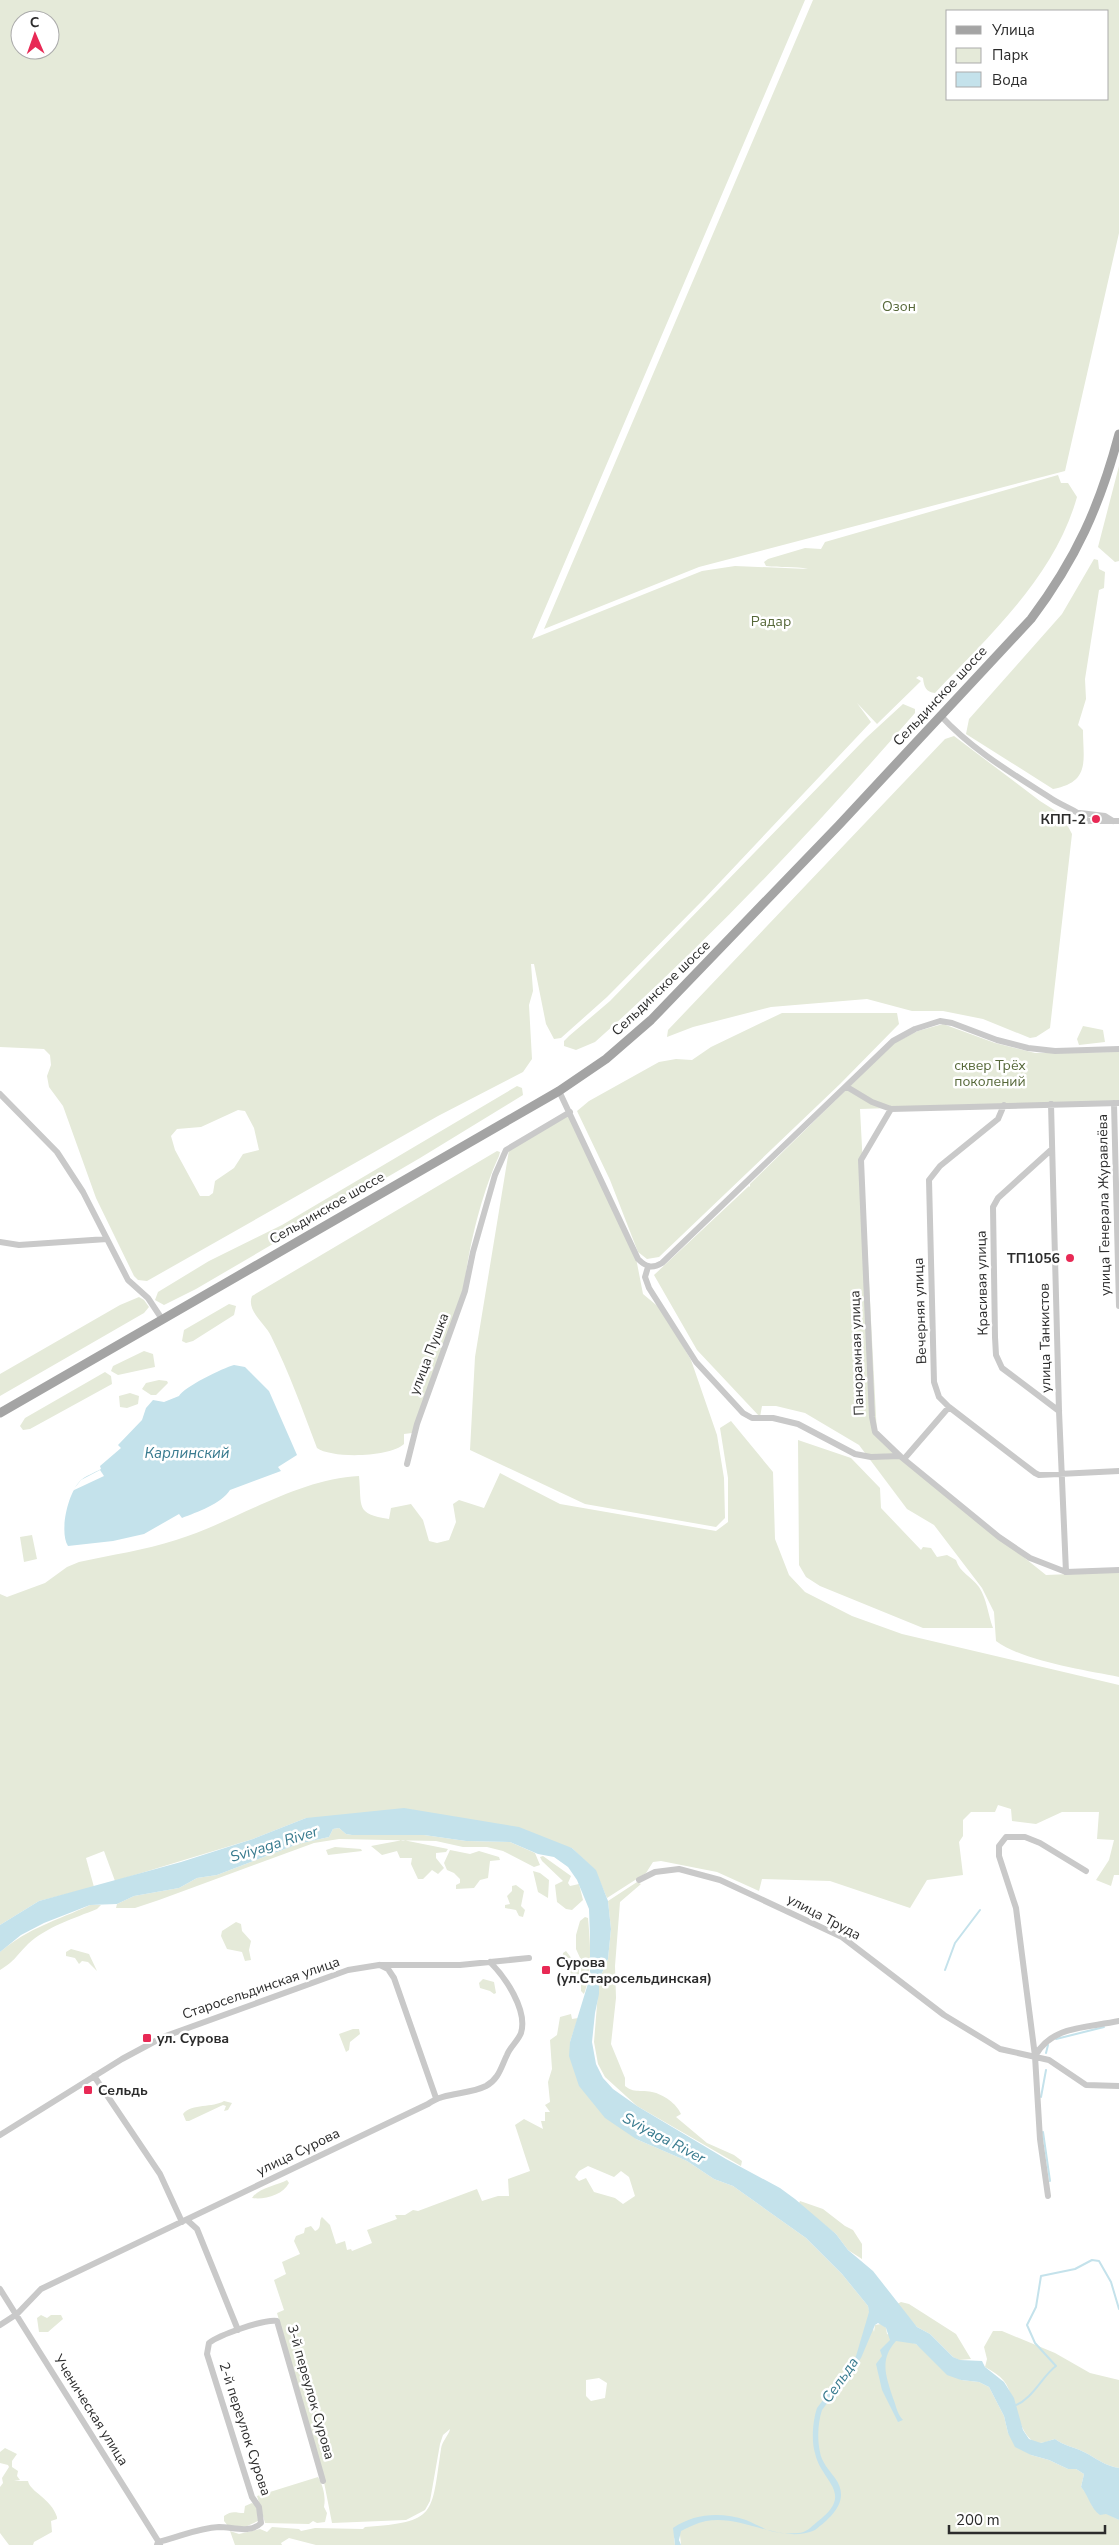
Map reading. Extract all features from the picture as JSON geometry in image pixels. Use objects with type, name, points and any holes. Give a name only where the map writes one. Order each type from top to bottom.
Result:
[{"type":"main road","name":"Сельдинское шоссе","points":[[0,1413],[559,1092],[622,1050],[1031,619],[1070,562],[1098,505],[1119,434]]},
{"type":"street","points":[[940,716],[959,736],[1056,802],[1080,813],[1088,821],[1116,821]]},
{"type":"street","points":[[559,1092],[638,1259],[648,1267],[662,1263],[806,1123],[848,1087],[893,1041],[914,1029],[933,1022],[952,1023],[997,1040],[1035,1049],[1055,1051],[1119,1048]]},
{"type":"street","points":[[848,1087],[872,1102],[891,1109],[1116,1103]]},
{"type":"street","points":[[0,1094],[57,1152],[82,1192],[128,1280],[148,1298],[162,1319]]},
{"type":"street","name":"улица Генерала Журавлёва","points":[[1116,1103],[1119,1306]]},
{"type":"street","name":"улица Танкистов","points":[[1051,1104],[1059,1411],[1066,1572]]},
{"type":"street","name":"Вечерняя улица","points":[[1004,1105],[998,1119],[940,1166],[929,1180],[934,1382],[939,1397],[949,1407],[1039,1475],[1063,1472],[1119,1471]]},
{"type":"street","name":"Панорамная улица","points":[[891,1109],[861,1160],[873,1427],[878,1435],[902,1457],[999,1537],[1030,1558],[1066,1572],[1119,1570]]},
{"type":"street","name":"улица Пушка","points":[[407,1464],[417,1424],[465,1290],[473,1252],[495,1175],[506,1150],[570,1112]]},
{"type":"street","name":"Красивая улица","points":[[1052,1149],[998,1198],[993,1207],[995,1337],[996,1355],[1002,1368],[1059,1411]]},
{"type":"street","points":[[0,1242],[19,1245],[107,1240]]},
{"type":"street","points":[[648,1267],[645,1277],[649,1288],[696,1362],[742,1413],[752,1418],[773,1418],[798,1424],[855,1454],[871,1457],[902,1457],[949,1407]]},
{"type":"street","points":[[1048,2196],[1040,2139],[1035,2056],[1016,1908],[1008,1880],[1001,1866],[1000,1846],[1006,1837],[1025,1837],[1046,1846],[1086,1871]]},
{"type":"street","name":"улица Труда","points":[[639,1880],[655,1872],[678,1869],[720,1880],[842,1937],[944,2015],[1000,2049],[1035,2056],[1057,2064],[1086,2085],[1097,2087],[1119,2086]]},
{"type":"street","name":"Старосельдинская улица","points":[[0,2135],[142,2047],[182,2029],[348,1970],[379,1965],[460,1964],[529,1958]]},
{"type":"street","name":"улица Сурова","points":[[0,2325],[17,2314],[41,2289],[428,2104],[436,2098],[466,2093],[492,2082],[500,2073],[506,2056],[520,2035],[522,2021],[514,1995],[503,1976],[490,1962]]},
{"type":"street","points":[[379,1965],[388,1969],[394,1978],[436,2098]]},
{"type":"street","points":[[1035,2056],[1041,2044],[1050,2037],[1094,2024],[1119,2020]]},
{"type":"street","points":[[94,2076],[160,2174],[184,2221],[197,2229],[238,2330]]},
{"type":"street","name":"Ученическая улица","points":[[0,2289],[158,2544]]},
{"type":"street","name":"3-й переулок Сурова","points":[[238,2330],[265,2322],[277,2321],[323,2482]]},
{"type":"street","name":"2-й переулок Сурова","points":[[158,2544],[196,2529],[225,2527],[245,2530],[261,2523],[258,2507],[252,2498],[207,2354],[209,2343],[238,2330]]},
{"type":"green space","name":"Радар","points":[[0,0],[805,0],[532,639],[702,571],[735,566],[808,569],[766,566],[764,562],[768,559],[805,548],[821,549],[825,542],[1058,475],[1061,483],[1068,483],[1077,497],[1067,526],[1037,578],[998,626],[935,693],[928,690],[923,678],[919,676],[916,678],[921,681],[877,724],[857,703],[871,722],[705,898],[607,997],[561,1038],[554,1039],[546,1024],[534,964],[531,964],[533,991],[529,1005],[532,1059],[523,1072],[438,1116],[147,1281],[138,1280],[134,1276],[96,1198],[63,1106],[49,1087],[47,1076],[51,1065],[50,1055],[44,1049],[0,1047]],"holes":[[[238,1110],[245,1111],[254,1128],[259,1150],[243,1154],[234,1168],[215,1181],[213,1193],[209,1196],[200,1196],[175,1150],[171,1136],[177,1129],[201,1127]]]},
{"type":"green space","name":"Озон","points":[[813,0],[1119,0],[1119,233],[1065,471],[699,567],[544,629]]},
{"type":"green space","points":[[1119,466],[1119,561],[1115,562],[1098,547]]},
{"type":"green space","points":[[1094,559],[1098,560],[1099,569],[1105,572],[1104,588],[1099,590],[1085,679],[1086,699],[1078,725],[1083,730],[1084,760],[1079,775],[1074,781],[1053,789],[966,734],[969,719],[1062,614]]},
{"type":"green space","points":[[903,704],[915,709],[915,713],[839,799],[720,924],[595,1042],[576,1050],[564,1046],[564,1041],[610,1001],[866,738]]},
{"type":"green space","points":[[954,736],[1040,801],[1062,815],[1072,834],[1050,1028],[1036,1037],[1030,1038],[983,1019],[943,1011],[912,1011],[867,999],[771,1007],[693,1027],[667,1037],[668,1030],[945,739]]},
{"type":"green space","points":[[782,1013],[897,1013],[899,1024],[840,1084],[659,1257],[647,1259],[638,1252],[610,1180],[577,1111],[589,1101],[659,1062],[676,1059],[692,1060],[711,1047]]},
{"type":"green space","name":"сквер Трёх поколений","points":[[943,1024],[995,1043],[1035,1053],[1119,1052],[1119,1101],[860,1109],[877,1435],[901,1459],[1046,1575],[1119,1572],[1119,1677],[1038,1659],[1008,1648],[996,1641],[994,1612],[982,1588],[934,1525],[907,1509],[859,1445],[805,1413],[776,1406],[762,1406],[760,1417],[697,1350],[654,1275],[750,1187],[750,1184],[894,1043],[918,1031]]},
{"type":"green space","points":[[1083,1026],[1103,1030],[1105,1042],[1079,1045],[1077,1039]]},
{"type":"green space","points":[[517,1086],[522,1088],[523,1095],[420,1158],[196,1289],[164,1305],[155,1300],[158,1292],[209,1261],[282,1225]]},
{"type":"green space","points":[[569,1115],[636,1258],[643,1294],[661,1309],[691,1360],[717,1435],[724,1478],[725,1518],[716,1527],[585,1504],[470,1450],[475,1357],[509,1150]]},
{"type":"green space","points":[[497,1151],[500,1152],[499,1156],[487,1186],[472,1239],[464,1289],[412,1433],[404,1434],[404,1444],[397,1448],[375,1454],[335,1454],[317,1448],[278,1350],[268,1331],[254,1312],[251,1301],[252,1296]]},
{"type":"green space","points":[[139,1297],[149,1307],[144,1313],[0,1396],[0,1374],[120,1305]]},
{"type":"green space","points":[[229,1304],[236,1306],[234,1315],[193,1341],[186,1343],[182,1341],[184,1330]]},
{"type":"green space","points":[[144,1351],[153,1354],[155,1367],[118,1375],[111,1371],[113,1366]]},
{"type":"green space","points":[[105,1372],[111,1376],[112,1384],[30,1429],[23,1430],[20,1426],[25,1418]]},
{"type":"green space","points":[[159,1380],[167,1381],[168,1383],[156,1395],[151,1395],[142,1389],[146,1383]]},
{"type":"green space","points":[[130,1393],[139,1396],[138,1404],[127,1408],[120,1407],[119,1396]]},
{"type":"green space","points":[[731,1421],[773,1472],[775,1539],[789,1575],[805,1592],[852,1616],[902,1634],[1119,1685],[1119,1875],[1114,1875],[1111,1886],[1096,1880],[1109,1860],[1114,1840],[1097,1839],[1099,1812],[1062,1812],[1036,1824],[1012,1821],[1011,1809],[998,1805],[995,1812],[971,1812],[963,1820],[963,1836],[959,1842],[963,1875],[927,1880],[910,1908],[830,1881],[762,1879],[759,1891],[717,1872],[661,1861],[653,1862],[646,1873],[607,1898],[595,1870],[572,1848],[306,1818],[253,1839],[115,1881],[104,1851],[86,1858],[94,1887],[39,1901],[0,1925],[0,1594],[7,1597],[45,1583],[67,1567],[79,1562],[140,1550],[176,1540],[312,1485],[335,1479],[359,1476],[361,1502],[365,1511],[370,1515],[389,1519],[391,1508],[411,1504],[423,1520],[429,1541],[437,1543],[449,1540],[456,1522],[453,1504],[459,1500],[484,1508],[500,1473],[560,1504],[716,1531],[728,1522],[728,1478],[720,1428]]},
{"type":"green space","points":[[798,1440],[851,1458],[880,1488],[881,1508],[921,1550],[923,1547],[931,1548],[937,1557],[947,1555],[956,1560],[960,1568],[976,1583],[984,1597],[993,1628],[923,1628],[820,1586],[806,1577],[799,1565]]},
{"type":"green space","points":[[32,1535],[37,1559],[24,1562],[20,1537]]},
{"type":"green space","points":[[339,1828],[346,1834],[352,1835],[424,1835],[466,1841],[510,1842],[535,1853],[540,1865],[534,1867],[503,1851],[487,1847],[463,1847],[436,1841],[339,1839],[314,1843],[135,1908],[116,1908],[117,1904],[134,1896],[179,1888],[197,1878],[217,1875],[298,1844],[329,1837],[333,1829]]},
{"type":"green space","points":[[403,1840],[448,1849],[446,1852],[436,1853],[436,1858],[444,1868],[438,1874],[432,1870],[423,1879],[418,1879],[411,1864],[412,1858],[400,1858],[397,1851],[382,1855],[371,1846]]},
{"type":"green space","points":[[335,1847],[361,1849],[362,1851],[328,1855],[326,1850]]},
{"type":"green space","points":[[450,1850],[470,1854],[479,1851],[499,1857],[500,1860],[490,1861],[488,1878],[480,1880],[474,1888],[456,1889],[460,1879],[454,1873],[447,1870],[444,1863]]},
{"type":"green space","points":[[543,1856],[571,1876],[568,1883],[570,1886],[579,1884],[583,1900],[572,1910],[566,1909],[557,1902],[555,1885],[563,1881],[542,1861],[540,1857]]},
{"type":"green space","points":[[533,1871],[540,1873],[549,1880],[548,1898],[538,1892]]},
{"type":"green space","points":[[637,1882],[641,1884],[620,1902],[615,1966],[616,1998],[611,2044],[625,2078],[625,2086],[635,2091],[656,2093],[669,2100],[681,2114],[676,2117],[707,2143],[734,2155],[742,2161],[741,2166],[637,2106],[605,2077],[598,2064],[594,2042],[599,1980],[608,1959],[611,1929],[608,1901]]},
{"type":"green space","points":[[516,1885],[524,1891],[521,1906],[525,1910],[523,1917],[519,1916],[516,1910],[505,1908],[505,1905],[510,1904],[507,1896],[512,1891],[512,1886]]},
{"type":"green space","points":[[90,1905],[101,1905],[97,1909],[61,1924],[35,1938],[13,1961],[0,1970],[0,1952],[11,1943],[33,1930]]},
{"type":"green space","points":[[585,1917],[588,1918],[590,1956],[589,1976],[584,1994],[581,1991],[581,1960],[576,1949],[576,1935],[580,1921]]},
{"type":"green space","points":[[236,1922],[241,1924],[242,1931],[251,1941],[249,1950],[251,1960],[245,1961],[242,1952],[227,1949],[221,1936],[222,1931]]},
{"type":"green space","points":[[71,1949],[89,1954],[97,1971],[88,1962],[82,1961],[79,1964],[75,1958],[66,1956],[66,1952]]},
{"type":"green space","points":[[566,1951],[579,1968],[579,1974],[576,1977],[572,1977],[569,1968],[562,1963],[563,1953]]},
{"type":"green space","points":[[483,1979],[494,1982],[496,1993],[494,1994],[480,1988],[479,1983]]},
{"type":"green space","points":[[571,2014],[572,2019],[578,2018],[570,2042],[636,2139],[687,2161],[714,2179],[733,2186],[806,2238],[842,2274],[868,2306],[874,2332],[875,2325],[881,2324],[886,2328],[887,2334],[916,2344],[961,2380],[979,2382],[989,2387],[1004,2416],[1008,2433],[1031,2455],[1049,2460],[1068,2469],[1076,2469],[1084,2474],[1081,2487],[1091,2499],[1092,2506],[1119,2520],[1119,2545],[681,2545],[680,2535],[674,2538],[675,2545],[316,2545],[289,2538],[281,2543],[282,2545],[235,2545],[230,2531],[239,2534],[260,2529],[267,2532],[272,2527],[299,2529],[301,2531],[315,2528],[363,2529],[365,2527],[406,2522],[418,2518],[426,2511],[432,2501],[442,2446],[450,2429],[443,2435],[440,2444],[430,2501],[425,2510],[406,2520],[332,2523],[322,2472],[277,2313],[284,2310],[274,2280],[286,2274],[282,2262],[300,2254],[294,2241],[296,2236],[304,2233],[305,2228],[311,2226],[315,2231],[317,2230],[322,2217],[330,2225],[336,2244],[345,2241],[347,2250],[351,2249],[352,2251],[372,2243],[367,2230],[397,2219],[395,2215],[405,2215],[413,2210],[418,2211],[477,2189],[482,2201],[498,2196],[509,2196],[508,2179],[530,2171],[515,2125],[524,2119],[543,2129],[541,2121],[545,2121],[545,2112],[550,2112],[545,2105],[550,2102],[548,2082],[552,2069],[550,2040],[557,2035],[560,2017]],"holes":[[[588,2166],[614,2177],[621,2171],[629,2177],[635,2196],[623,2204],[615,2198],[594,2192],[586,2178],[579,2181],[575,2177],[579,2171]],[[599,2378],[607,2383],[605,2398],[591,2401],[586,2396],[586,2380]]]},
{"type":"green space","points":[[359,2029],[360,2034],[350,2042],[349,2050],[346,2052],[339,2034]]},
{"type":"green space","points":[[224,2101],[232,2103],[228,2110],[224,2111],[226,2106],[223,2105],[189,2121],[186,2121],[183,2114],[192,2108]]},
{"type":"green space","points":[[287,2180],[289,2183],[278,2194],[262,2198],[252,2198],[263,2189]]},
{"type":"green space","points":[[800,2201],[823,2209],[853,2230],[862,2244],[862,2259],[848,2250],[836,2234],[802,2207],[799,2203]]},
{"type":"green space","points":[[901,2302],[909,2304],[956,2334],[971,2359],[959,2360],[953,2357],[930,2334],[917,2327],[897,2304]]},
{"type":"green space","points":[[41,2315],[47,2318],[51,2315],[61,2315],[63,2319],[48,2332],[39,2332],[37,2318]]},
{"type":"green space","points":[[993,2331],[1002,2331],[1055,2353],[1090,2373],[1119,2380],[1119,2468],[1105,2464],[1055,2439],[1040,2443],[1033,2441],[1027,2435],[1004,2381],[985,2367],[987,2359],[984,2347]]},
{"type":"green space","points":[[5,2448],[17,2454],[12,2461],[12,2467],[18,2471],[17,2476],[20,2480],[14,2481],[28,2481],[33,2489],[46,2500],[57,2517],[57,2519],[51,2521],[52,2532],[34,2542],[33,2545],[9,2545],[0,2533],[0,2487],[3,2483],[2,2478],[9,2467],[0,2463],[0,2452]]},
{"type":"green space","points":[[318,2477],[323,2487],[324,2507],[327,2513],[325,2522],[317,2523],[313,2521],[309,2524],[265,2523],[257,2496]]},
{"type":"green space","points":[[252,2503],[257,2506],[258,2521],[245,2527],[228,2526],[224,2521],[224,2516],[227,2514],[234,2512],[244,2513],[245,2506]]},
{"type":"water","name":"Карлинский","points":[[234,1365],[245,1367],[269,1391],[297,1455],[278,1467],[281,1471],[230,1490],[221,1499],[208,1507],[182,1518],[179,1514],[144,1534],[113,1541],[68,1546],[64,1532],[66,1513],[76,1487],[82,1479],[101,1469],[100,1466],[121,1448],[118,1445],[142,1420],[146,1408],[153,1400],[164,1402],[179,1396],[196,1383]]},
{"type":"water","points":[[404,1808],[519,1827],[572,1848],[596,1870],[608,1901],[611,1929],[608,1959],[599,1980],[599,1994],[592,2042],[596,2064],[603,2078],[613,2089],[637,2106],[726,2159],[780,2188],[795,2199],[836,2234],[848,2250],[873,2271],[917,2327],[930,2334],[953,2357],[960,2360],[982,2361],[985,2367],[1004,2382],[1014,2398],[1023,2430],[1029,2439],[1041,2443],[1055,2439],[1105,2464],[1119,2468],[1119,2520],[1106,2514],[1100,2515],[1094,2509],[1081,2487],[1084,2474],[1076,2469],[1068,2469],[1015,2447],[1008,2433],[1004,2416],[989,2387],[979,2382],[961,2380],[947,2375],[916,2344],[896,2341],[887,2355],[886,2375],[898,2412],[903,2420],[898,2422],[882,2390],[876,2364],[882,2356],[880,2350],[890,2340],[886,2328],[878,2323],[875,2325],[861,2358],[822,2410],[818,2431],[819,2447],[824,2462],[839,2486],[840,2501],[833,2514],[815,2530],[802,2534],[784,2533],[801,2533],[806,2531],[828,2512],[834,2503],[835,2495],[833,2488],[818,2463],[814,2448],[814,2418],[817,2408],[856,2356],[869,2312],[868,2306],[842,2274],[806,2238],[733,2186],[714,2179],[687,2161],[636,2139],[605,2118],[579,2086],[569,2056],[570,2042],[590,1977],[589,1909],[577,1880],[568,1867],[554,1857],[538,1854],[510,1842],[466,1841],[424,1835],[352,1835],[346,1834],[339,1828],[333,1829],[329,1837],[298,1844],[217,1875],[197,1878],[179,1888],[134,1896],[117,1904],[90,1905],[44,1923],[21,1935],[0,1952],[0,1925],[39,1901],[181,1862],[253,1839],[306,1818]]},
{"type":"water","points":[[718,2515],[737,2517],[769,2530],[720,2520],[706,2521],[681,2531],[679,2540],[681,2545],[675,2545],[673,2528],[690,2519]]},
{"type":"pier","points":[[100,1470],[104,1476],[72,1491],[81,1480]]},
{"type":"waterway","points":[[945,1970],[955,1943],[980,1910]]},
{"type":"waterway","points":[[1056,2039],[1104,2027]]},
{"type":"waterway","points":[[1046,2053],[1048,2045]]},
{"type":"waterway","points":[[1041,2097],[1046,2070]]},
{"type":"waterway","points":[[1043,2132],[1050,2181]]},
{"type":"waterway","points":[[1014,2406],[1027,2398],[1056,2366],[1035,2343],[1027,2325],[1036,2307],[1041,2276],[1075,2269],[1092,2260],[1099,2261],[1111,2282],[1119,2309]]},
{"type":"place","name":"КПП-2","points":[[1096,819]]},
{"type":"place","name":"ТП1056","points":[[1070,1258]]},
{"type":"place","name":"Сурова (ул.Старосельдинская)","points":[[546,1970]]},
{"type":"place","name":"ул. Сурова","points":[[147,2038]]},
{"type":"place","name":"Сельдь","points":[[88,2090]]},
{"type":"water label","name":"Sviyaga River","points":[[274,1844]]},
{"type":"water label","name":"Sviyaga River","points":[[664,2138]]},
{"type":"water label","name":"Сельда","points":[[840,2380]]}]
